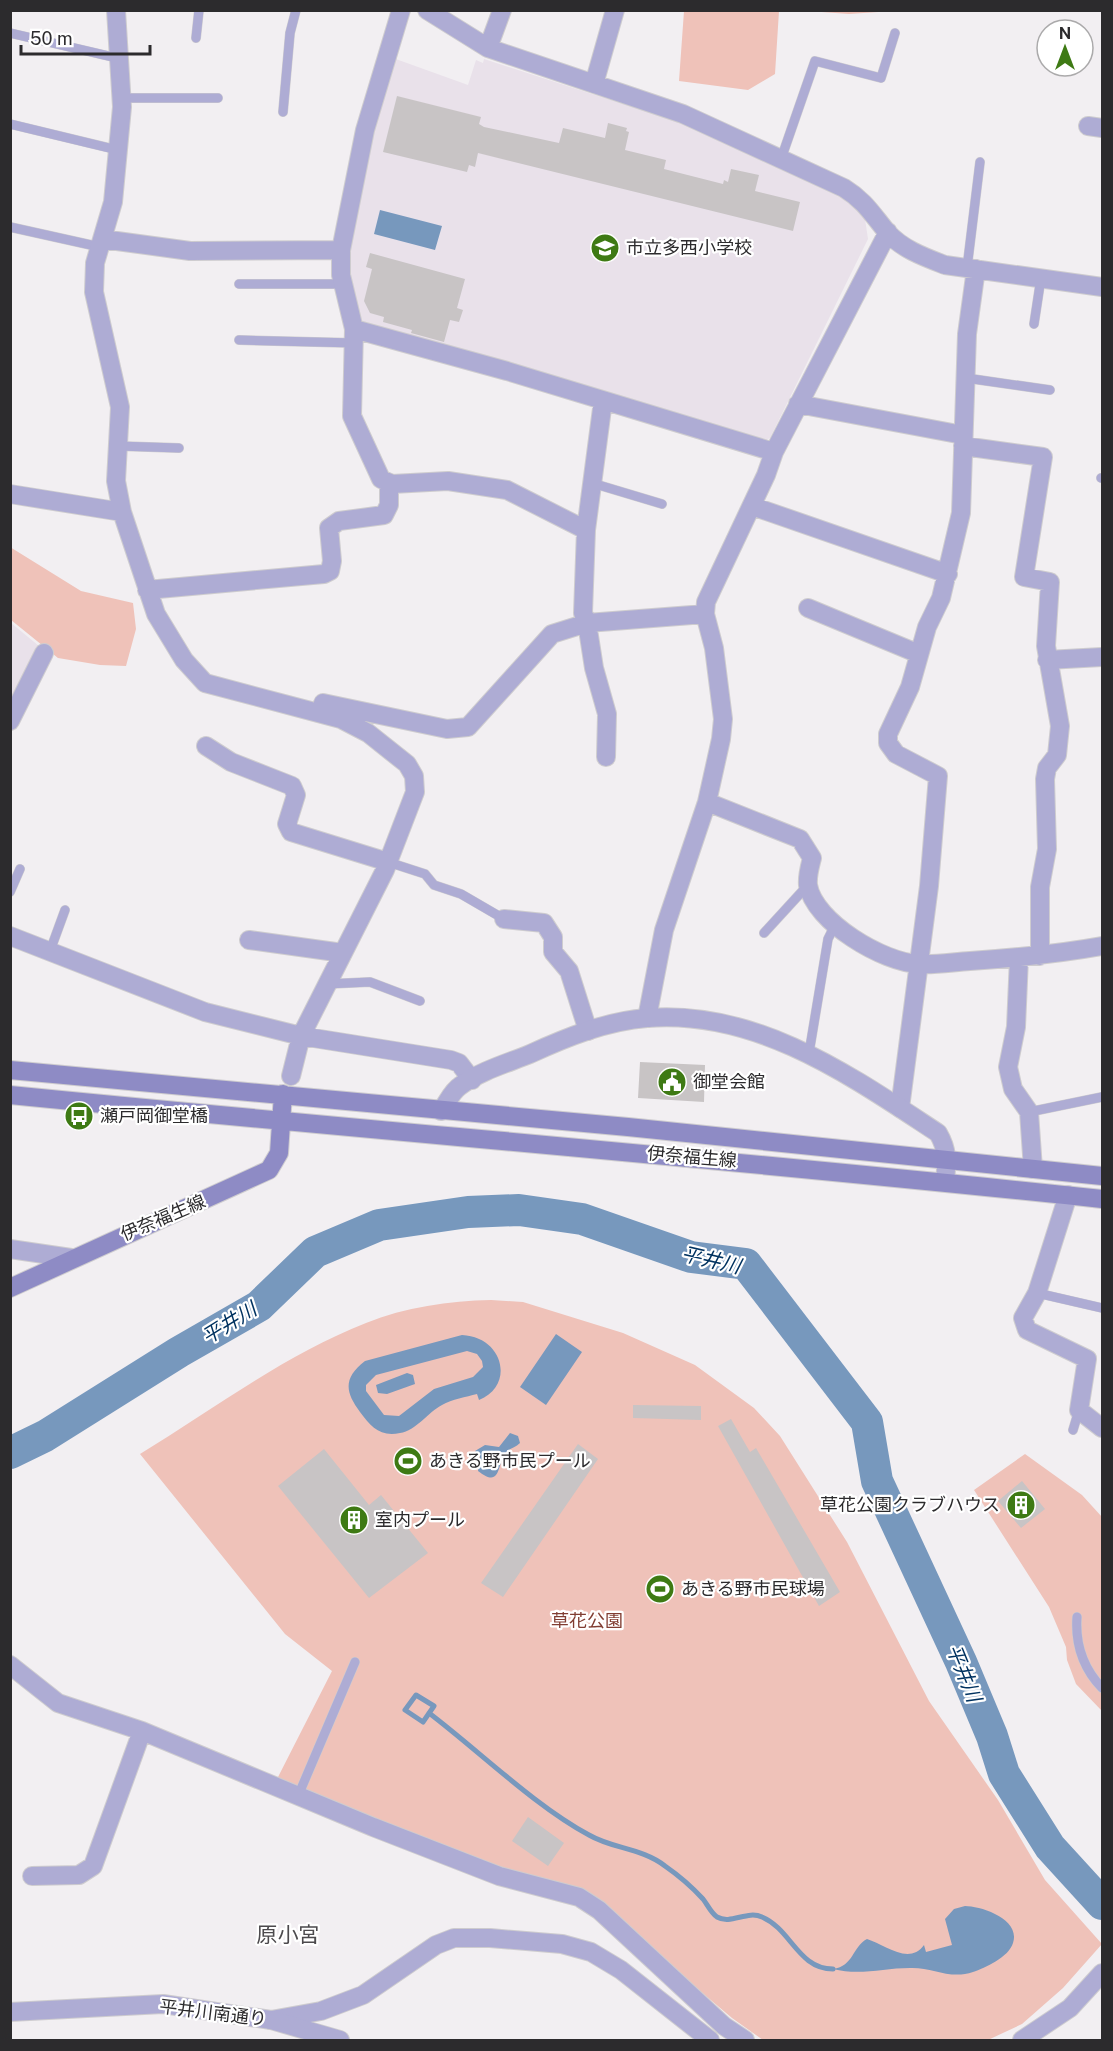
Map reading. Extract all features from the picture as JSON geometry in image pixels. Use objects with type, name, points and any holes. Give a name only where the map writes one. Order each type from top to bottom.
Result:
[{"type":"main road","name":"伊奈福生線","points":[[10,1070],[283,1094],[1102,1176]]},
{"type":"main road","name":"伊奈福生線","points":[[10,1288],[71,1258],[269,1170],[279,1153],[283,1094]]},
{"type":"main road","name":"伊奈福生線","points":[[10,1095],[281,1122],[945,1181],[1102,1199]]},
{"type":"street","points":[[116,10],[121,98],[118,150],[113,202],[95,263],[94,292],[120,407],[116,481],[122,512],[156,614],[184,660],[205,684],[350,724],[368,733],[407,764],[414,776],[414,792],[388,862],[301,1036],[291,1076]]},
{"type":"street","points":[[401,10],[365,130],[341,250],[344,285],[355,336],[352,416],[381,479],[389,483],[448,482],[507,490],[586,530]]},
{"type":"street","points":[[427,10],[488,48],[683,114],[858,197],[888,232],[921,256],[945,265],[1102,287]]},
{"type":"street","points":[[488,48],[502,10]]},
{"type":"street","points":[[594,84],[615,10]]},
{"type":"street","points":[[647,1018],[664,930],[707,802],[723,719],[714,648],[705,614],[706,602],[752,506],[774,452],[888,232]]},
{"type":"street","points":[[101,243],[190,251],[341,250]]},
{"type":"street","points":[[900,1108],[920,964],[938,776],[896,754],[888,743],[888,734],[903,707],[919,654],[948,574],[961,513],[971,269]]},
{"type":"street","points":[[355,336],[507,371],[774,452]]},
{"type":"street","points":[[603,401],[586,530],[583,613],[587,623],[594,668],[607,714],[606,757]]},
{"type":"street","points":[[798,404],[1043,457],[1024,577],[1050,582],[1047,660],[1060,726],[1057,755],[1047,768],[1045,779],[1047,849],[1040,887],[1040,956]]},
{"type":"street","points":[[147,590],[324,574],[330,571],[332,561],[329,528],[339,521],[384,515],[389,505],[389,483]]},
{"type":"street","points":[[10,494],[122,512]]},
{"type":"street","points":[[752,506],[948,574]]},
{"type":"street","points":[[808,608],[919,654]]},
{"type":"street","points":[[291,706],[319,702],[447,729],[468,727],[552,634],[579,624],[705,614]]},
{"type":"street","points":[[10,721],[44,653]]},
{"type":"street","points":[[1047,660],[1102,657]]},
{"type":"street","points":[[206,746],[231,762],[292,786],[296,795],[287,824],[291,832],[388,862]]},
{"type":"street","points":[[707,802],[800,839],[812,858],[808,885],[812,897],[835,925],[879,952],[920,964],[1040,956],[1102,946]]},
{"type":"street","points":[[504,920],[544,923],[554,937],[554,952],[570,971],[588,1031]]},
{"type":"street","points":[[10,936],[205,1012],[301,1036],[459,1062],[472,1080]]},
{"type":"street","points":[[249,940],[343,952]]},
{"type":"street","points":[[1019,958],[1016,1028],[1008,1067],[1013,1089],[1029,1112],[1033,1169]]},
{"type":"street","points":[[441,1111],[455,1090],[472,1080],[588,1031],[647,1018],[718,1023],[752,1031],[809,1053],[938,1133],[945,1146],[948,1159],[945,1181]]},
{"type":"street","points":[[1068,1195],[1037,1293],[1023,1318],[1028,1330],[1087,1359],[1078,1410],[1102,1428]]},
{"type":"street","points":[[10,1249],[71,1258]]},
{"type":"street","points":[[10,1665],[58,1703],[142,1731],[499,1876],[579,1897],[599,1910],[724,2026],[745,2040]]},
{"type":"street","points":[[32,1876],[79,1875],[93,1866],[142,1731]]},
{"type":"street","points":[[271,2019],[321,2011],[363,1995],[436,1945],[454,1938],[490,1938],[562,1944],[591,1952],[621,1970],[710,2040]]},
{"type":"street","points":[[1022,2040],[1070,2008],[1102,1973]]},
{"type":"street","name":"平井川南通り","points":[[10,2012],[163,2004],[271,2019],[340,2040]]},
{"type":"lane","points":[[196,38],[199,10]]},
{"type":"lane","points":[[283,112],[290,33],[296,10]]},
{"type":"lane","points":[[10,33],[117,58]]},
{"type":"lane","points":[[781,159],[815,61],[881,78],[895,33]]},
{"type":"lane","points":[[121,98],[218,98]]},
{"type":"lane","points":[[10,124],[118,150]]},
{"type":"lane","points":[[971,269],[980,162]]},
{"type":"lane","points":[[10,227],[101,243]]},
{"type":"lane","points":[[1034,324],[1041,278]]},
{"type":"lane","points":[[239,284],[344,285]]},
{"type":"lane","points":[[239,340],[355,336]]},
{"type":"lane","points":[[966,378],[1050,390]]},
{"type":"lane","points":[[118,446],[179,448]]},
{"type":"lane","points":[[592,483],[662,504]]},
{"type":"lane","points":[[388,862],[425,874],[435,885],[461,894],[504,920]]},
{"type":"lane","points":[[10,892],[20,869]]},
{"type":"lane","points":[[764,933],[808,885]]},
{"type":"lane","points":[[50,951],[65,910]]},
{"type":"lane","points":[[809,1053],[828,939],[835,925]]},
{"type":"lane","points":[[327,984],[370,982],[420,1001]]},
{"type":"lane","points":[[1029,1112],[1102,1097]]},
{"type":"lane","points":[[1037,1293],[1102,1308]]},
{"type":"lane","points":[[1073,1430],[1078,1410]]},
{"type":"lane","points":[[1077,1617],[1076,1632],[1087,1672],[1102,1688]]},
{"type":"lane","points":[[298,1796],[355,1662]]},
{"type":"shaded area","name":"市立多西小学校","points":[[393,58],[468,85],[476,60],[483,63],[484,59],[691,126],[850,199],[865,219],[868,239],[770,438],[762,442],[362,321],[354,310],[345,257],[358,182]]},
{"type":"shaded area","points":[[11,623],[39,646],[11,704]]},
{"type":"green space","points":[[808,10],[893,11],[849,14]]},
{"type":"green space","points":[[684,11],[779,11],[775,74],[748,90],[679,81]]},
{"type":"green space","points":[[10,547],[81,591],[133,603],[136,629],[126,666],[100,665],[58,658],[11,620]]},
{"type":"green space","name":"草花公園","points":[[491,1300],[523,1302],[623,1333],[695,1365],[754,1408],[780,1436],[847,1542],[929,1701],[998,1800],[1045,1880],[1102,1944],[1063,1988],[1022,2024],[988,2040],[763,2040],[732,2018],[667,1963],[612,1910],[585,1890],[487,1866],[276,1781],[332,1671],[285,1634],[140,1454],[278,1367],[336,1336],[381,1317],[412,1309],[443,1303]]},
{"type":"green space","points":[[1025,1454],[1082,1495],[1102,1517],[1102,1711],[1076,1684],[1067,1660],[1066,1647],[1049,1607],[974,1490]]},
{"type":"water","points":[[380,210],[442,226],[435,250],[374,234]]},
{"type":"water","points":[[556,1334],[582,1352],[546,1405],[520,1387]]},
{"type":"water","points":[[462,1335],[476,1338],[487,1344],[500,1363],[501,1374],[490,1393],[479,1400],[477,1394],[450,1401],[406,1432],[387,1434],[377,1430],[368,1422],[355,1405],[349,1392],[353,1373],[365,1361]],"holes":[[[467,1351],[477,1354],[483,1367],[473,1377],[434,1389],[399,1416],[384,1415],[366,1391],[366,1385],[376,1375]]]},
{"type":"water","points":[[407,1373],[413,1375],[415,1384],[387,1394],[378,1393],[376,1385]]},
{"type":"water","points":[[510,1433],[518,1436],[520,1443],[508,1450],[495,1476],[485,1476],[478,1471],[480,1455],[475,1451],[485,1445],[499,1447]]},
{"type":"water","points":[[965,1906],[980,1908],[998,1916],[1006,1921],[1014,1935],[1013,1943],[1007,1953],[984,1968],[957,1975],[918,1968],[862,1972],[833,1969],[845,1964],[867,1939],[904,1954],[918,1951],[924,1945],[926,1952],[952,1945],[945,1919],[954,1909]]},
{"type":"building","points":[[397,96],[481,117],[479,124],[484,127],[559,143],[563,128],[605,138],[608,123],[627,128],[626,131],[629,132],[625,150],[666,160],[664,169],[723,184],[724,180],[728,182],[731,169],[759,175],[755,191],[800,202],[793,231],[478,153],[475,167],[469,165],[467,172],[383,152]]},
{"type":"building","points":[[370,253],[465,279],[457,308],[463,310],[459,322],[450,320],[444,342],[411,333],[412,330],[383,322],[384,317],[370,313],[364,301],[372,269],[366,267]]},
{"type":"building","name":"御堂会館","points":[[640,1062],[705,1065],[704,1102],[638,1098]]},
{"type":"building","points":[[633,1405],[701,1406],[701,1420],[633,1418]]},
{"type":"building","points":[[731,1419],[750,1452],[756,1448],[840,1592],[819,1606],[718,1426]]},
{"type":"building","points":[[578,1444],[598,1459],[503,1597],[481,1583]]},
{"type":"building","name":"室内プール","points":[[324,1449],[369,1505],[381,1495],[428,1553],[369,1598],[278,1486]]},
{"type":"building","name":"草花公園クラブハウス","points":[[1022,1481],[1045,1509],[1021,1528],[998,1501]]},
{"type":"building","points":[[528,1817],[564,1843],[548,1866],[512,1841]]},
{"type":"waterway","name":"平井川","points":[[10,1453],[45,1436],[179,1352],[259,1306],[315,1252],[379,1225],[468,1212],[519,1210],[582,1219],[691,1257],[746,1264],[867,1422],[877,1481],[961,1662],[992,1736],[1004,1774],[1050,1847],[1102,1904]]},
{"type":"waterway","points":[[416,1695],[434,1706],[423,1722],[405,1710],[416,1695]]},
{"type":"waterway","points":[[429,1713],[528,1794],[569,1823],[598,1840],[637,1852],[665,1866],[694,1890],[717,1917],[722,1919],[751,1915],[762,1917],[780,1930],[811,1963],[833,1969]]},
{"type":"place","name":"市立多西小学校","points":[[605,248]]},
{"type":"place","name":"御堂会館","points":[[672,1082]]},
{"type":"place","name":"瀬戸岡御堂橋","points":[[79,1116]]},
{"type":"place","name":"あきる野市民プール","points":[[408,1461]]},
{"type":"place","name":"草花公園クラブハウス","points":[[1021,1505]]},
{"type":"place","name":"室内プール","points":[[354,1520]]},
{"type":"place","name":"あきる野市民球場","points":[[660,1589]]},
{"type":"district","name":"原小宮","points":[[288,1935]]}]
